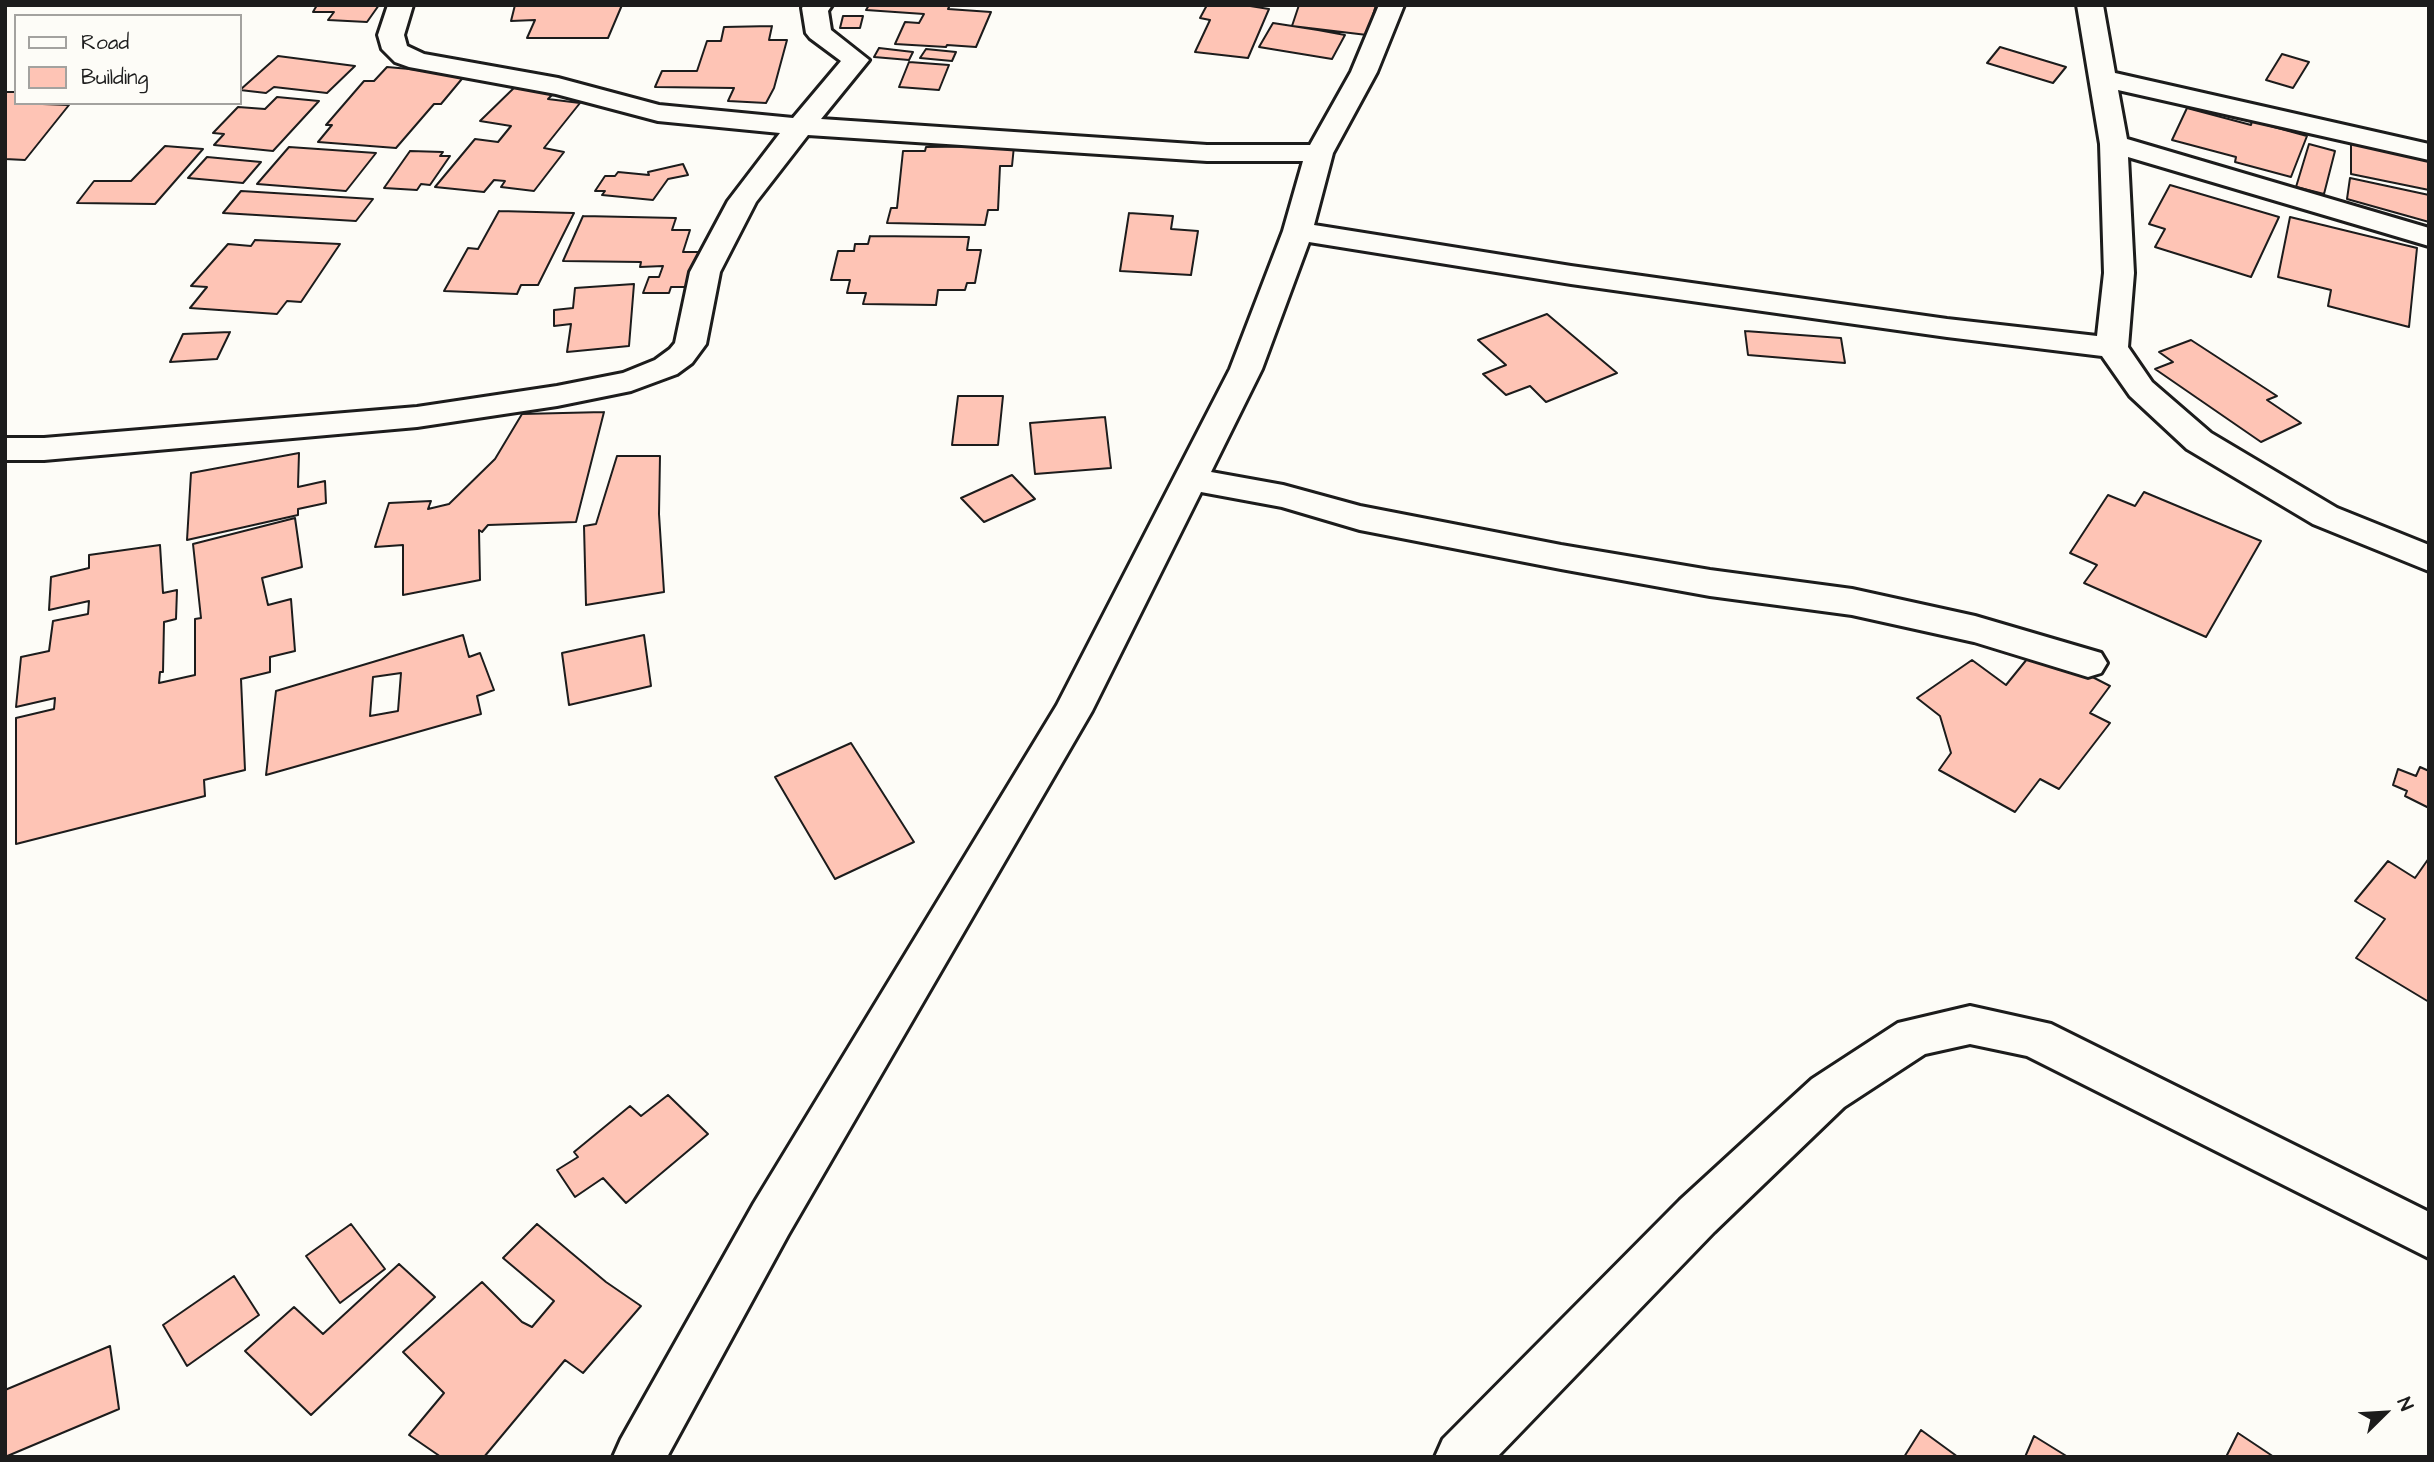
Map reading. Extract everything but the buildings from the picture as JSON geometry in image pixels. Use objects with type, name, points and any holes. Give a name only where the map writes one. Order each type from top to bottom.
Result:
[{"type":"street","points":[[401,5],[391,34],[395,49],[418,61],[558,86],[658,113],[720,121],[1207,153],[1319,153]]},
{"type":"street","points":[[5,449],[44,449],[416,417],[557,396],[631,381],[654,371],[681,356],[691,344],[705,272],[743,201],[772,160],[856,60],[820,33],[816,8],[820,5]]},
{"type":"street","points":[[639,1457],[771,1219],[1073,712],[1246,369],[1298,231],[1319,153],[1364,72],[1392,5]]},
{"type":"street","points":[[2090,5],[2105,79],[2114,144],[2119,272],[2112,347],[2141,389],[2199,441],[2325,516],[2429,559]]},
{"type":"street","points":[[2105,79],[2429,152]]},
{"type":"street","points":[[2114,144],[2429,237]]},
{"type":"street","points":[[1298,231],[1598,279],[1947,328],[2112,347]]},
{"type":"street","points":[[1190,479],[1283,496],[1360,518],[1561,557],[1710,583],[1852,602],[1975,629],[2088,663]]},
{"type":"street","points":[[1461,1457],[1697,1216],[1828,1093],[1914,1037],[1970,1025],[2035,1038],[2429,1236]]}]
